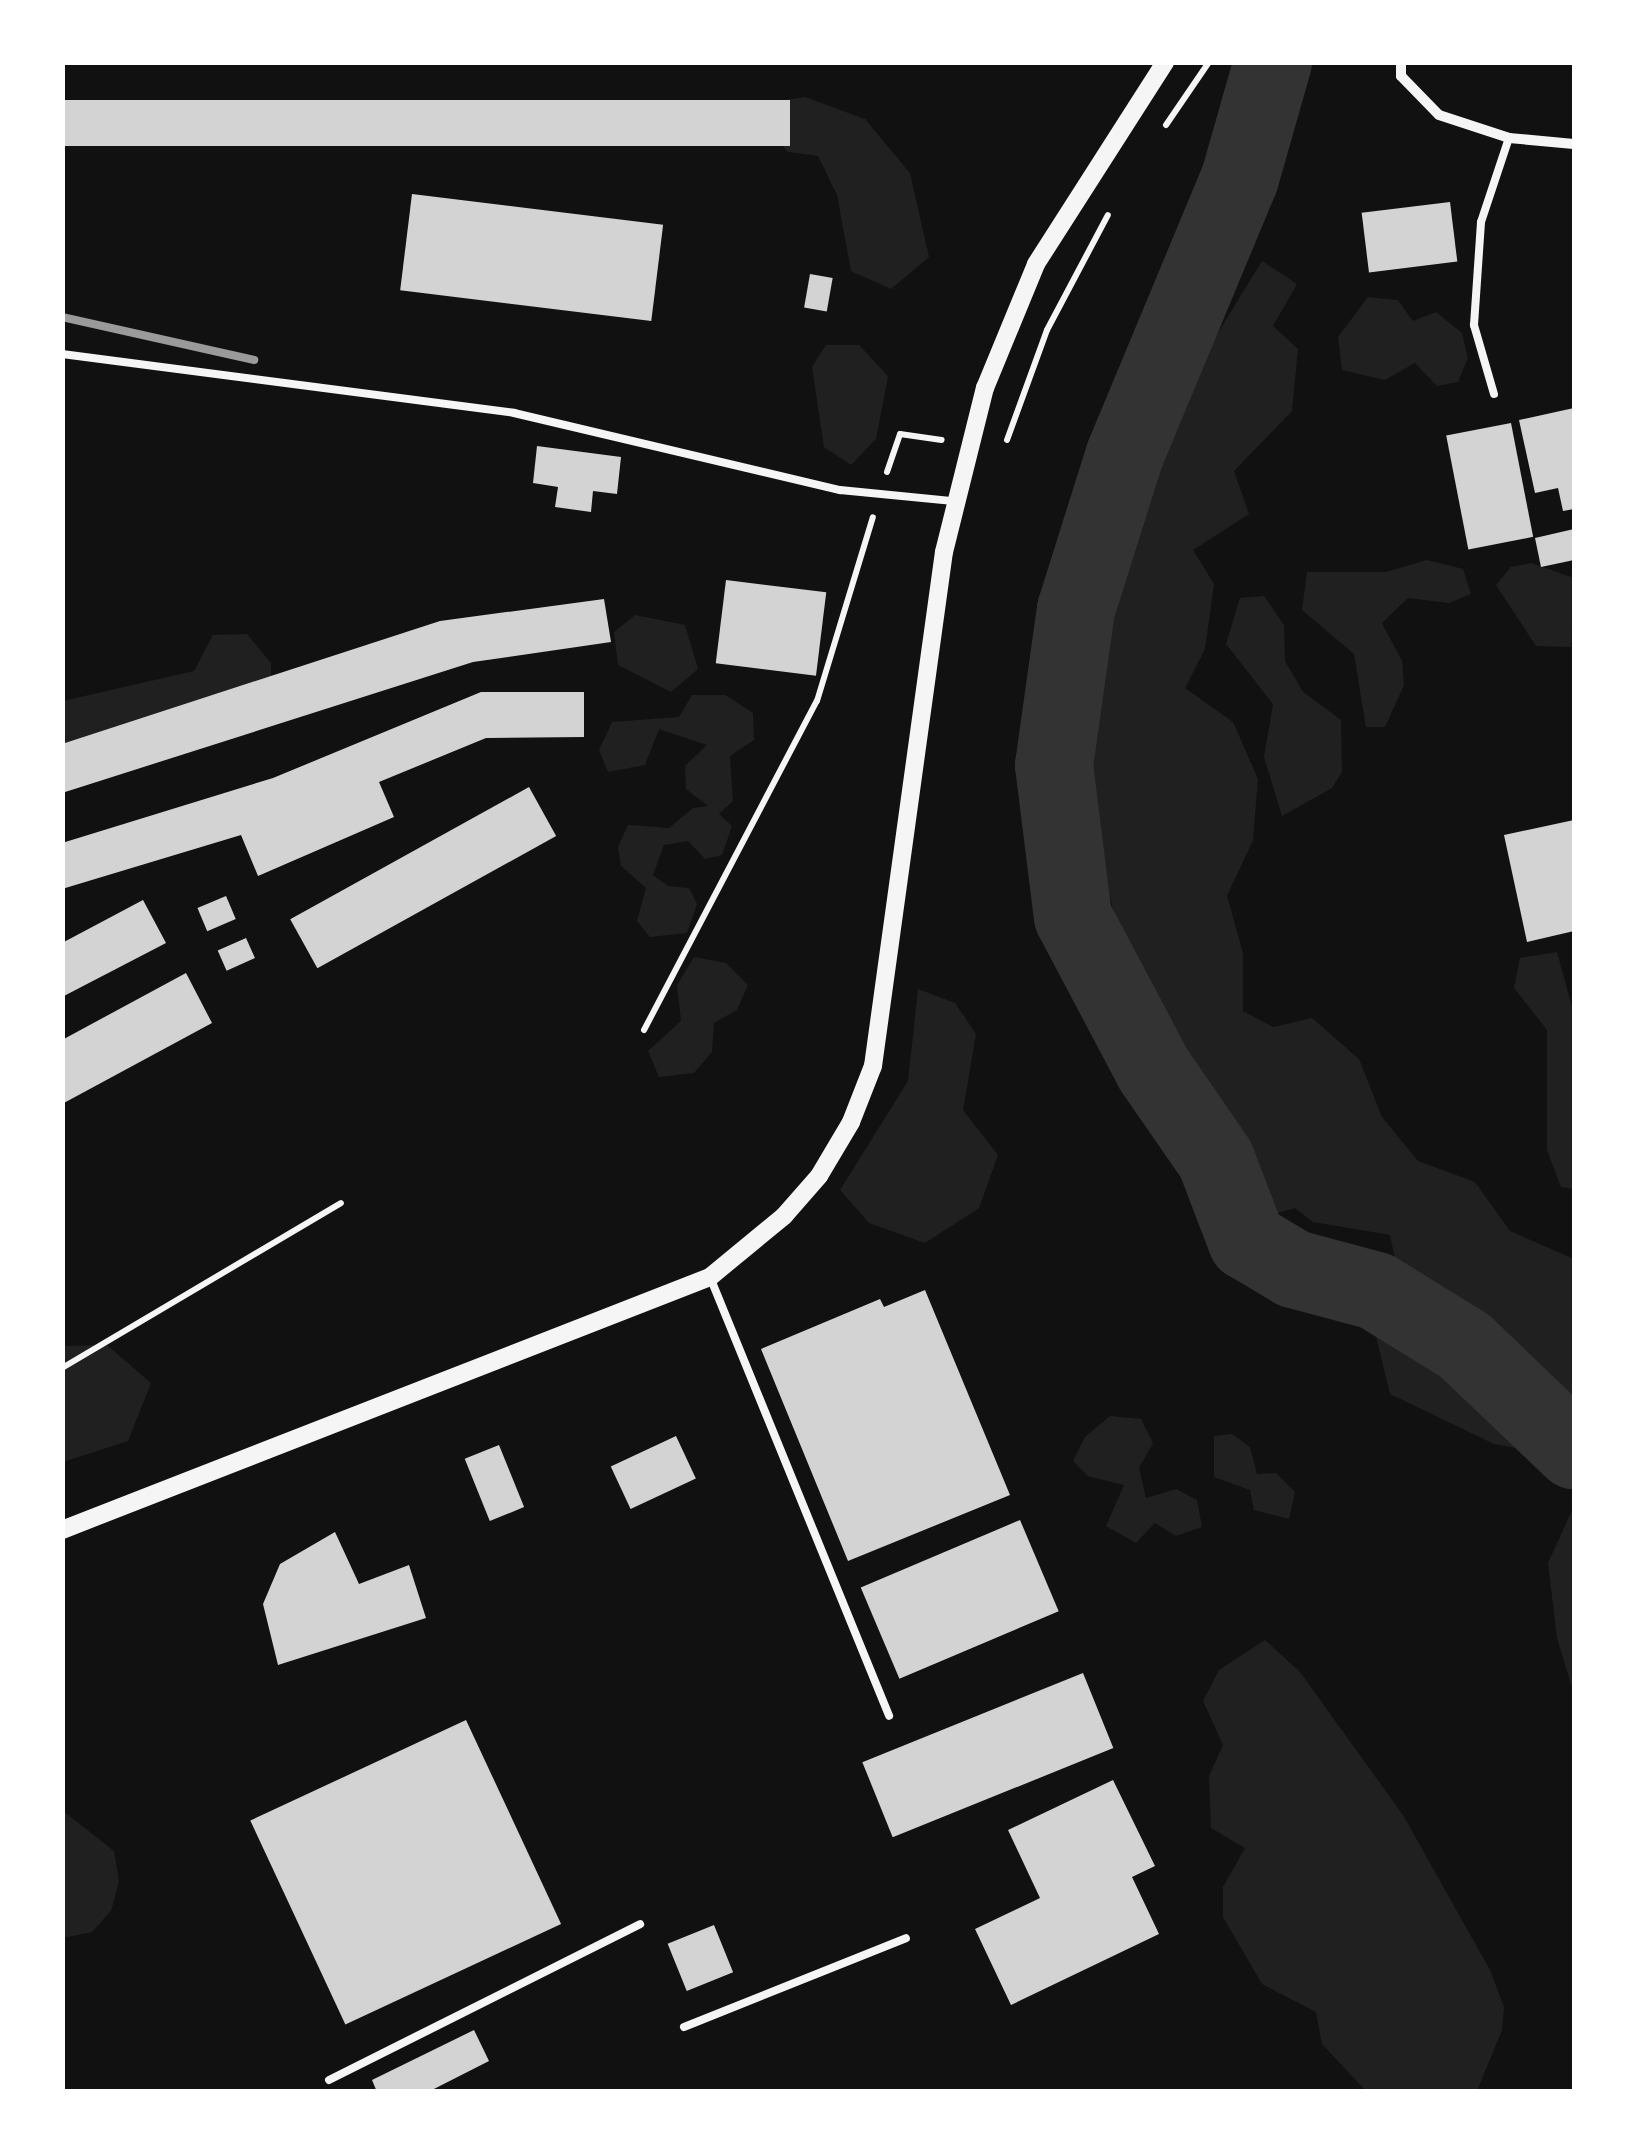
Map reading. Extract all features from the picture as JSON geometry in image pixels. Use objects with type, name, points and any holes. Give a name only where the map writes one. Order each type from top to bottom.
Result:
[{"type":"street","points":[[62,1530],[710,1278],[784,1216],[819,1176],[851,1122],[873,1066],[952,501],[968,443],[1036,264],[1164,62]]},
{"type":"street","points":[[1401,62],[1400,76],[1439,115],[1509,138],[1574,144]]},
{"type":"lane","points":[[1494,394],[1474,325],[1481,222],[1509,138]]},
{"type":"lane","points":[[62,354],[514,413],[840,490],[952,501]]},
{"type":"lane","points":[[710,1278],[889,1716]]},
{"type":"lane","points":[[329,2080],[640,1924]]},
{"type":"lane","points":[[684,2027],[906,1938]]},
{"type":"path","points":[[1156,140],[1209,62]]},
{"type":"path","points":[[644,1030],[817,701],[900,434],[1004,450],[1047,330],[1115,202]]},
{"type":"path","points":[[62,1368],[342,1203]]},
{"type":"shaded area","points":[[805,97],[865,119],[910,173],[929,257],[891,289],[851,271],[837,195],[818,156],[788,152],[766,127],[774,102]]},
{"type":"shaded area","points":[[1262,261],[1297,284],[1273,326],[1298,349],[1292,411],[1234,471],[1249,514],[1193,550],[1214,584],[1205,649],[1185,688],[1233,722],[1258,779],[1253,840],[1227,896],[1243,953],[1243,1011],[1273,1027],[1312,1018],[1359,1059],[1382,1117],[1418,1161],[1475,1182],[1510,1231],[1574,1259],[1574,1472],[1556,1455],[1494,1444],[1390,1394],[1368,1303],[1398,1273],[1390,1235],[1313,1222],[1295,1208],[1271,1215],[1232,1191],[1216,1143],[1145,1053],[1125,1001],[1125,956],[1078,770],[1086,624],[1141,458]]},
{"type":"shaded area","points":[[1368,297],[1398,300],[1413,321],[1436,312],[1462,333],[1468,358],[1458,382],[1437,386],[1415,363],[1385,380],[1342,370],[1338,337]]},
{"type":"shaded area","points":[[826,345],[859,345],[888,376],[876,439],[851,465],[824,447],[812,367]]},
{"type":"shaded area","points":[[1427,560],[1463,569],[1471,594],[1449,603],[1408,598],[1382,623],[1402,661],[1404,685],[1385,727],[1366,727],[1354,654],[1302,610],[1307,572],[1386,572]]},
{"type":"shaded area","points":[[1531,563],[1574,578],[1571,647],[1536,646],[1496,585],[1511,567]]},
{"type":"shaded area","points":[[1264,596],[1284,625],[1285,661],[1303,692],[1341,720],[1342,772],[1332,788],[1282,816],[1264,757],[1273,704],[1226,644],[1240,598]]},
{"type":"shaded area","points":[[635,615],[685,625],[698,669],[671,692],[618,665],[614,632]]},
{"type":"shaded area","points":[[247,634],[271,663],[271,686],[63,754],[63,701],[194,671],[213,635]]},
{"type":"shaded area","points":[[692,695],[725,695],[753,713],[754,740],[730,756],[733,801],[719,814],[732,826],[722,855],[705,859],[688,841],[664,845],[653,875],[668,886],[689,888],[697,904],[687,933],[650,937],[637,921],[646,888],[621,866],[618,847],[628,825],[669,828],[693,808],[708,806],[686,789],[685,766],[707,745],[659,729],[645,765],[608,772],[599,750],[612,722],[679,717]]},
{"type":"shaded area","points":[[1557,952],[1574,1014],[1574,1189],[1561,1187],[1547,1150],[1547,1030],[1514,988],[1520,958]]},
{"type":"shaded area","points":[[694,957],[726,963],[748,985],[737,1010],[714,1023],[712,1052],[694,1073],[659,1077],[648,1051],[681,1021],[677,985]]},
{"type":"shaded area","points":[[918,989],[955,1003],[976,1034],[963,1110],[998,1155],[979,1208],[925,1243],[869,1223],[840,1190],[908,1081]]},
{"type":"shaded area","points":[[107,1345],[151,1383],[128,1441],[63,1462],[62,1346]]},
{"type":"shaded area","points":[[1110,1416],[1141,1419],[1153,1443],[1139,1468],[1146,1498],[1176,1489],[1197,1500],[1202,1527],[1176,1536],[1155,1523],[1136,1543],[1106,1526],[1124,1485],[1088,1476],[1073,1461],[1085,1437]]},
{"type":"shaded area","points":[[1232,1434],[1250,1447],[1257,1474],[1276,1473],[1295,1492],[1289,1519],[1254,1510],[1250,1490],[1214,1477],[1214,1436]]},
{"type":"shaded area","points":[[1574,1506],[1574,1694],[1557,1638],[1548,1563]]},
{"type":"shaded area","points":[[1265,1640],[1300,1672],[1403,1815],[1490,1970],[1504,2007],[1502,2030],[1477,2091],[1366,2091],[1322,2044],[1316,2012],[1262,1984],[1223,1917],[1223,1887],[1245,1848],[1211,1828],[1209,1776],[1223,1745],[1203,1701],[1219,1670]]},
{"type":"shaded area","points":[[62,1810],[114,1851],[119,1881],[111,1911],[92,1932],[63,1938]]},
{"type":"building","points":[[62,100],[790,100],[790,146],[62,146]]},
{"type":"building","points":[[412,194],[663,225],[651,321],[400,290]]},
{"type":"building","points":[[1450,202],[1457,262],[1369,272],[1362,213]]},
{"type":"building","points":[[810,274],[833,278],[827,311],[804,307]]},
{"type":"building","points":[[1574,408],[1574,509],[1563,511],[1558,488],[1535,493],[1519,420]]},
{"type":"building","points":[[1511,423],[1533,537],[1468,549],[1446,436]]},
{"type":"building","points":[[537,446],[621,457],[617,494],[593,491],[591,512],[555,507],[558,487],[533,483]]},
{"type":"building","points":[[1574,529],[1574,560],[1541,567],[1535,538]]},
{"type":"building","points":[[726,580],[826,592],[816,676],[716,663]]},
{"type":"building","points":[[604,599],[611,642],[473,662],[62,793],[62,744],[440,621]]},
{"type":"building","points":[[481,692],[584,692],[584,737],[486,738],[379,782],[394,817],[258,876],[241,835],[62,889],[62,843],[273,778]]},
{"type":"building","points":[[529,787],[556,836],[317,968],[290,919]]},
{"type":"building","points":[[1574,820],[1574,931],[1527,942],[1504,835]]},
{"type":"building","points":[[226,896],[236,919],[207,931],[197,908]]},
{"type":"building","points":[[143,900],[166,943],[62,997],[62,943]]},
{"type":"building","points":[[246,938],[255,958],[227,971],[218,951]]},
{"type":"building","points":[[186,973],[212,1023],[62,1104],[62,1040]]},
{"type":"building","points":[[925,1290],[1010,1495],[848,1561],[761,1349],[880,1299],[884,1307]]},
{"type":"building","points":[[676,1436],[696,1479],[631,1509],[611,1466]]},
{"type":"building","points":[[499,1445],[524,1507],[490,1521],[465,1459]]},
{"type":"building","points":[[1020,1520],[1059,1611],[899,1679],[861,1588]]},
{"type":"building","points":[[335,1532],[359,1584],[409,1565],[426,1618],[278,1665],[263,1604],[280,1564]]},
{"type":"building","points":[[1083,1673],[1113,1748],[893,1837],[862,1762]]},
{"type":"building","points":[[466,1720],[561,1924],[345,2025],[250,1821]]},
{"type":"building","points":[[1113,1780],[1155,1866],[1132,1877],[1159,1934],[1011,2005],[975,1929],[1040,1898],[1008,1830]]},
{"type":"building","points":[[714,1925],[733,1972],[687,1991],[668,1944]]},
{"type":"building","points":[[474,2030],[489,2061],[428,2092],[377,2092],[372,2080]]},
{"type":"waterway","points":[[1273,62],[1240,178],[1125,454],[1076,609],[1054,765],[1073,917],[1154,1070],[1216,1160],[1247,1241],[1294,1269],[1376,1291],[1465,1346],[1574,1450]]},
{"type":"railway","points":[[62,317],[254,360]]}]
